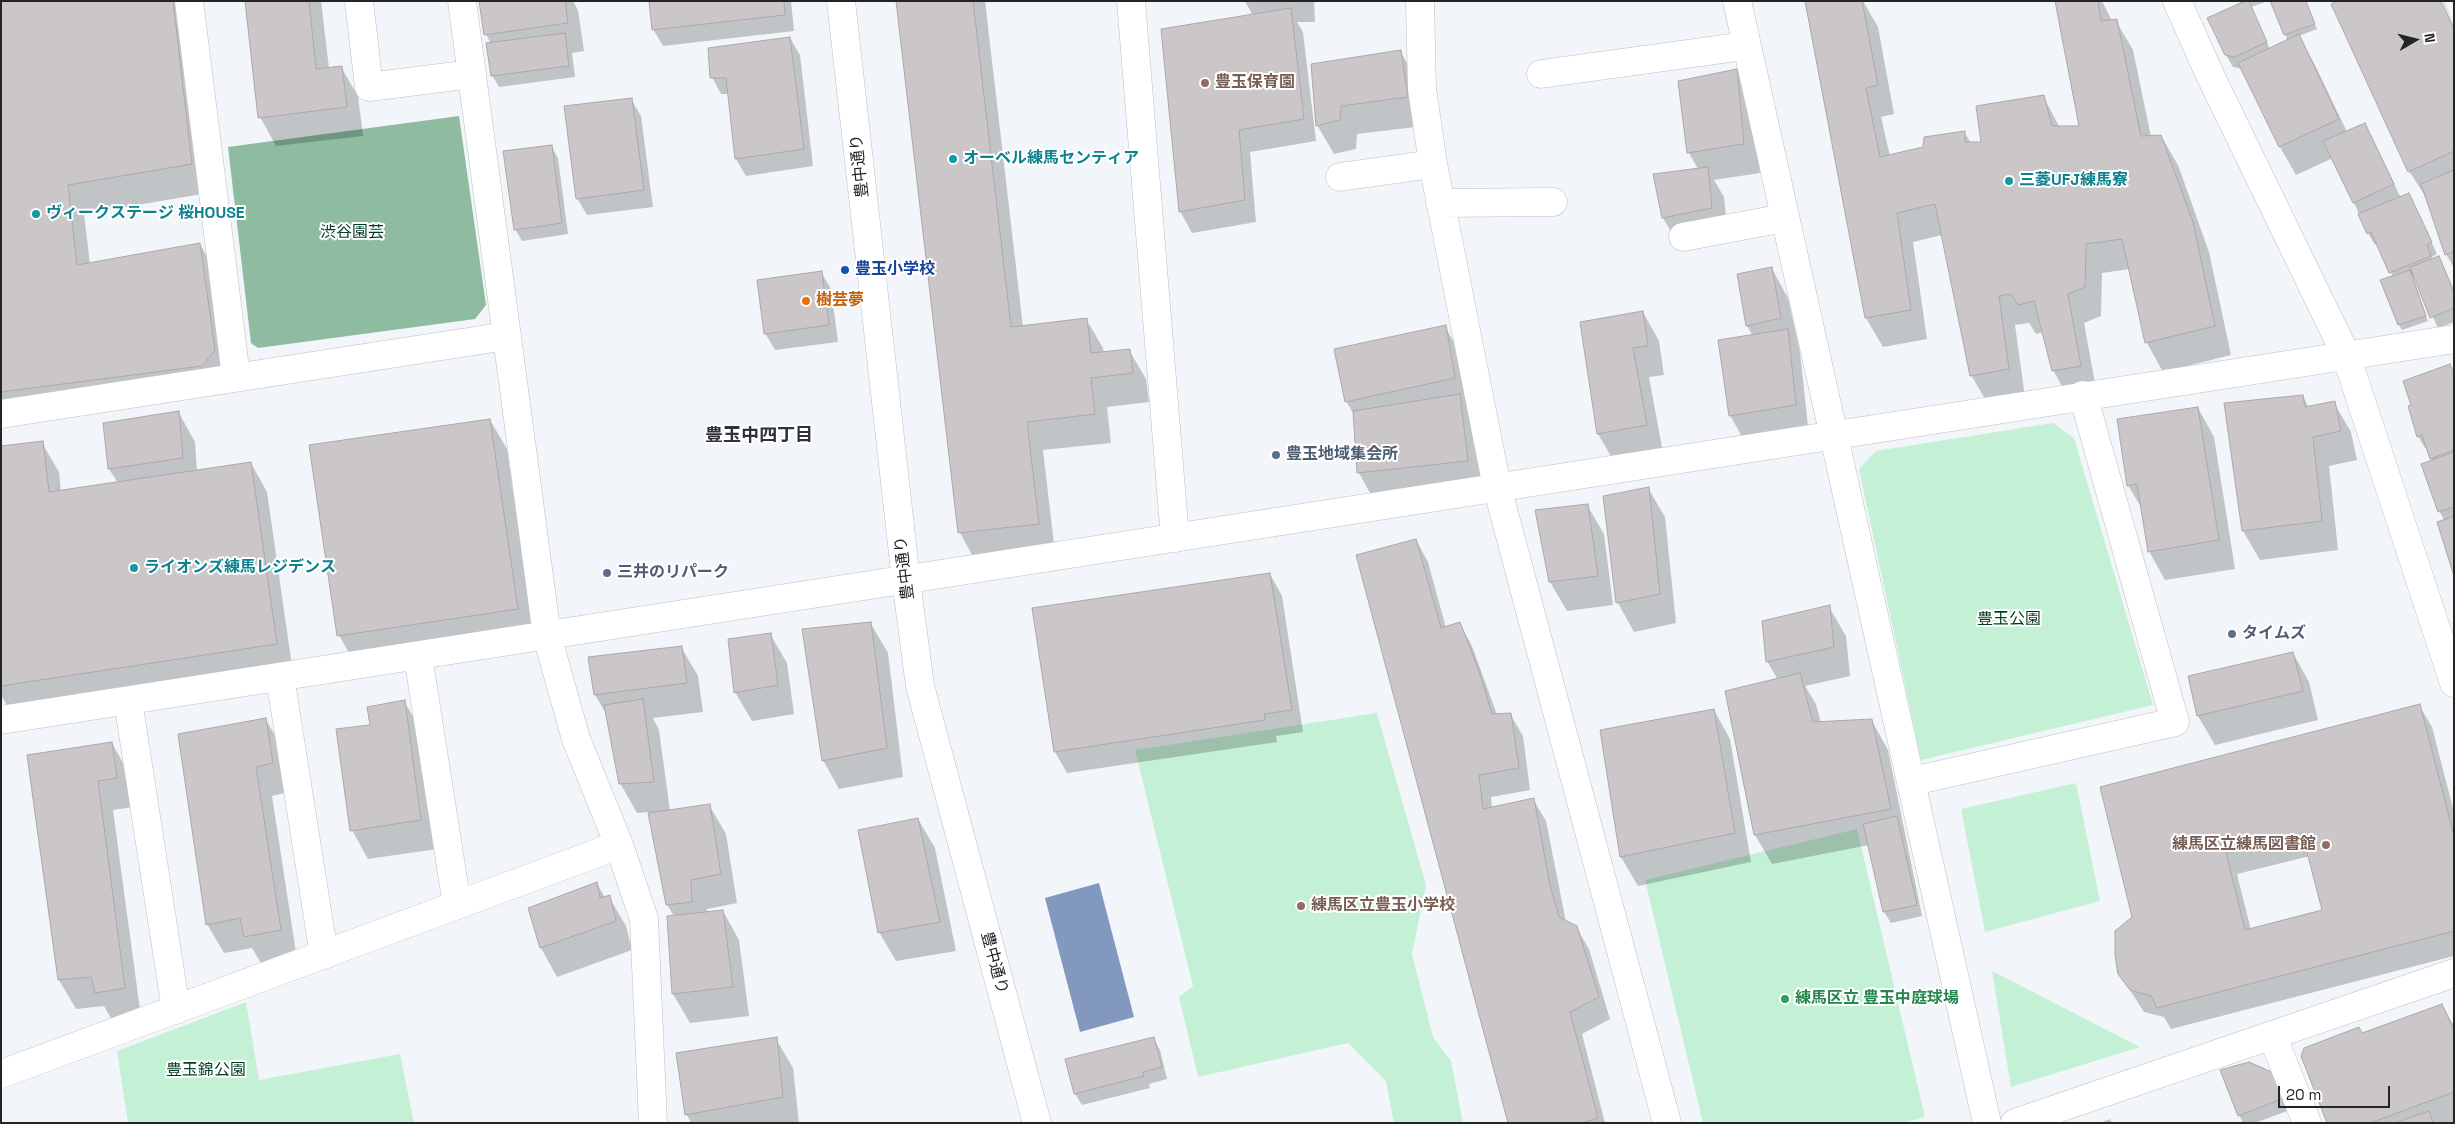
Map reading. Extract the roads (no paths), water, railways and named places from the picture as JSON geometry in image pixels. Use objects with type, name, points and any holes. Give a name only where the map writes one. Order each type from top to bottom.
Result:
[{"type":"street","points":[[189,1],[236,377]]},
{"type":"street","points":[[359,1],[369,87],[472,74]]},
{"type":"street","points":[[462,1],[547,636],[576,740],[619,844],[644,919],[653,1123]]},
{"type":"street","name":"豊中通り","points":[[841,1],[906,580],[920,686],[1037,1123]]},
{"type":"street","points":[[1131,1],[1175,538]]},
{"type":"street","points":[[1420,1],[1422,89],[1433,164],[1497,487],[1667,1123]]},
{"type":"street","points":[[1737,1],[1832,436],[1912,782],[1987,1123]]},
{"type":"street","points":[[2178,1],[2210,75],[2346,355],[2454,683]]},
{"type":"street","points":[[1541,74],[1746,46]]},
{"type":"street","points":[[1340,177],[1433,164]]},
{"type":"street","points":[[1440,203],[1553,202]]},
{"type":"street","points":[[1684,237],[1784,218]]},
{"type":"street","points":[[1,414],[507,336]]},
{"type":"street","points":[[1,720],[1832,436],[2083,395],[2454,339]]},
{"type":"street","points":[[1912,782],[2175,722],[2083,395]]},
{"type":"street","points":[[418,656],[457,905]]},
{"type":"street","points":[[280,677],[324,955]]},
{"type":"street","points":[[128,701],[176,1010]]},
{"type":"street","points":[[1,1074],[619,844]]},
{"type":"street","points":[[2015,1123],[2454,973]]},
{"type":"street","points":[[2272,1035],[2307,1123]]},
{"type":"water","points":[[1099,883],[1134,1017],[1080,1032],[1045,898]]},
{"type":"place","name":"豊玉保育園","points":[[1205,83]]},
{"type":"place","name":"オーベル練馬センティア","points":[[953,159]]},
{"type":"place","name":"三菱UFJ練馬寮","points":[[2009,181]]},
{"type":"place","name":"ヴィークステージ 桜HOUSE","points":[[36,214]]},
{"type":"place","name":"豊玉小学校","points":[[845,270]]},
{"type":"place","name":"樹芸夢","points":[[806,301]]},
{"type":"place","name":"豊玉地域集会所","points":[[1276,455]]},
{"type":"place","name":"ライオンズ練馬レジデンス","points":[[134,568]]},
{"type":"place","name":"三井のリパーク","points":[[607,573]]},
{"type":"place","name":"タイムズ","points":[[2232,634]]},
{"type":"place","name":"練馬区立練馬図書館","points":[[2326,845]]},
{"type":"place","name":"練馬区立豊玉小学校","points":[[1301,906]]},
{"type":"place","name":"練馬区立 豊玉中庭球場","points":[[1785,999]]},
{"type":"district","name":"豊玉中四丁目","points":[[759,436]]},
{"type":"park label","name":"渋谷園芸","points":[[352,233]]},
{"type":"park label","name":"豊玉公園","points":[[2009,620]]},
{"type":"park label","name":"豊玉錦公園","points":[[206,1071]]}]
